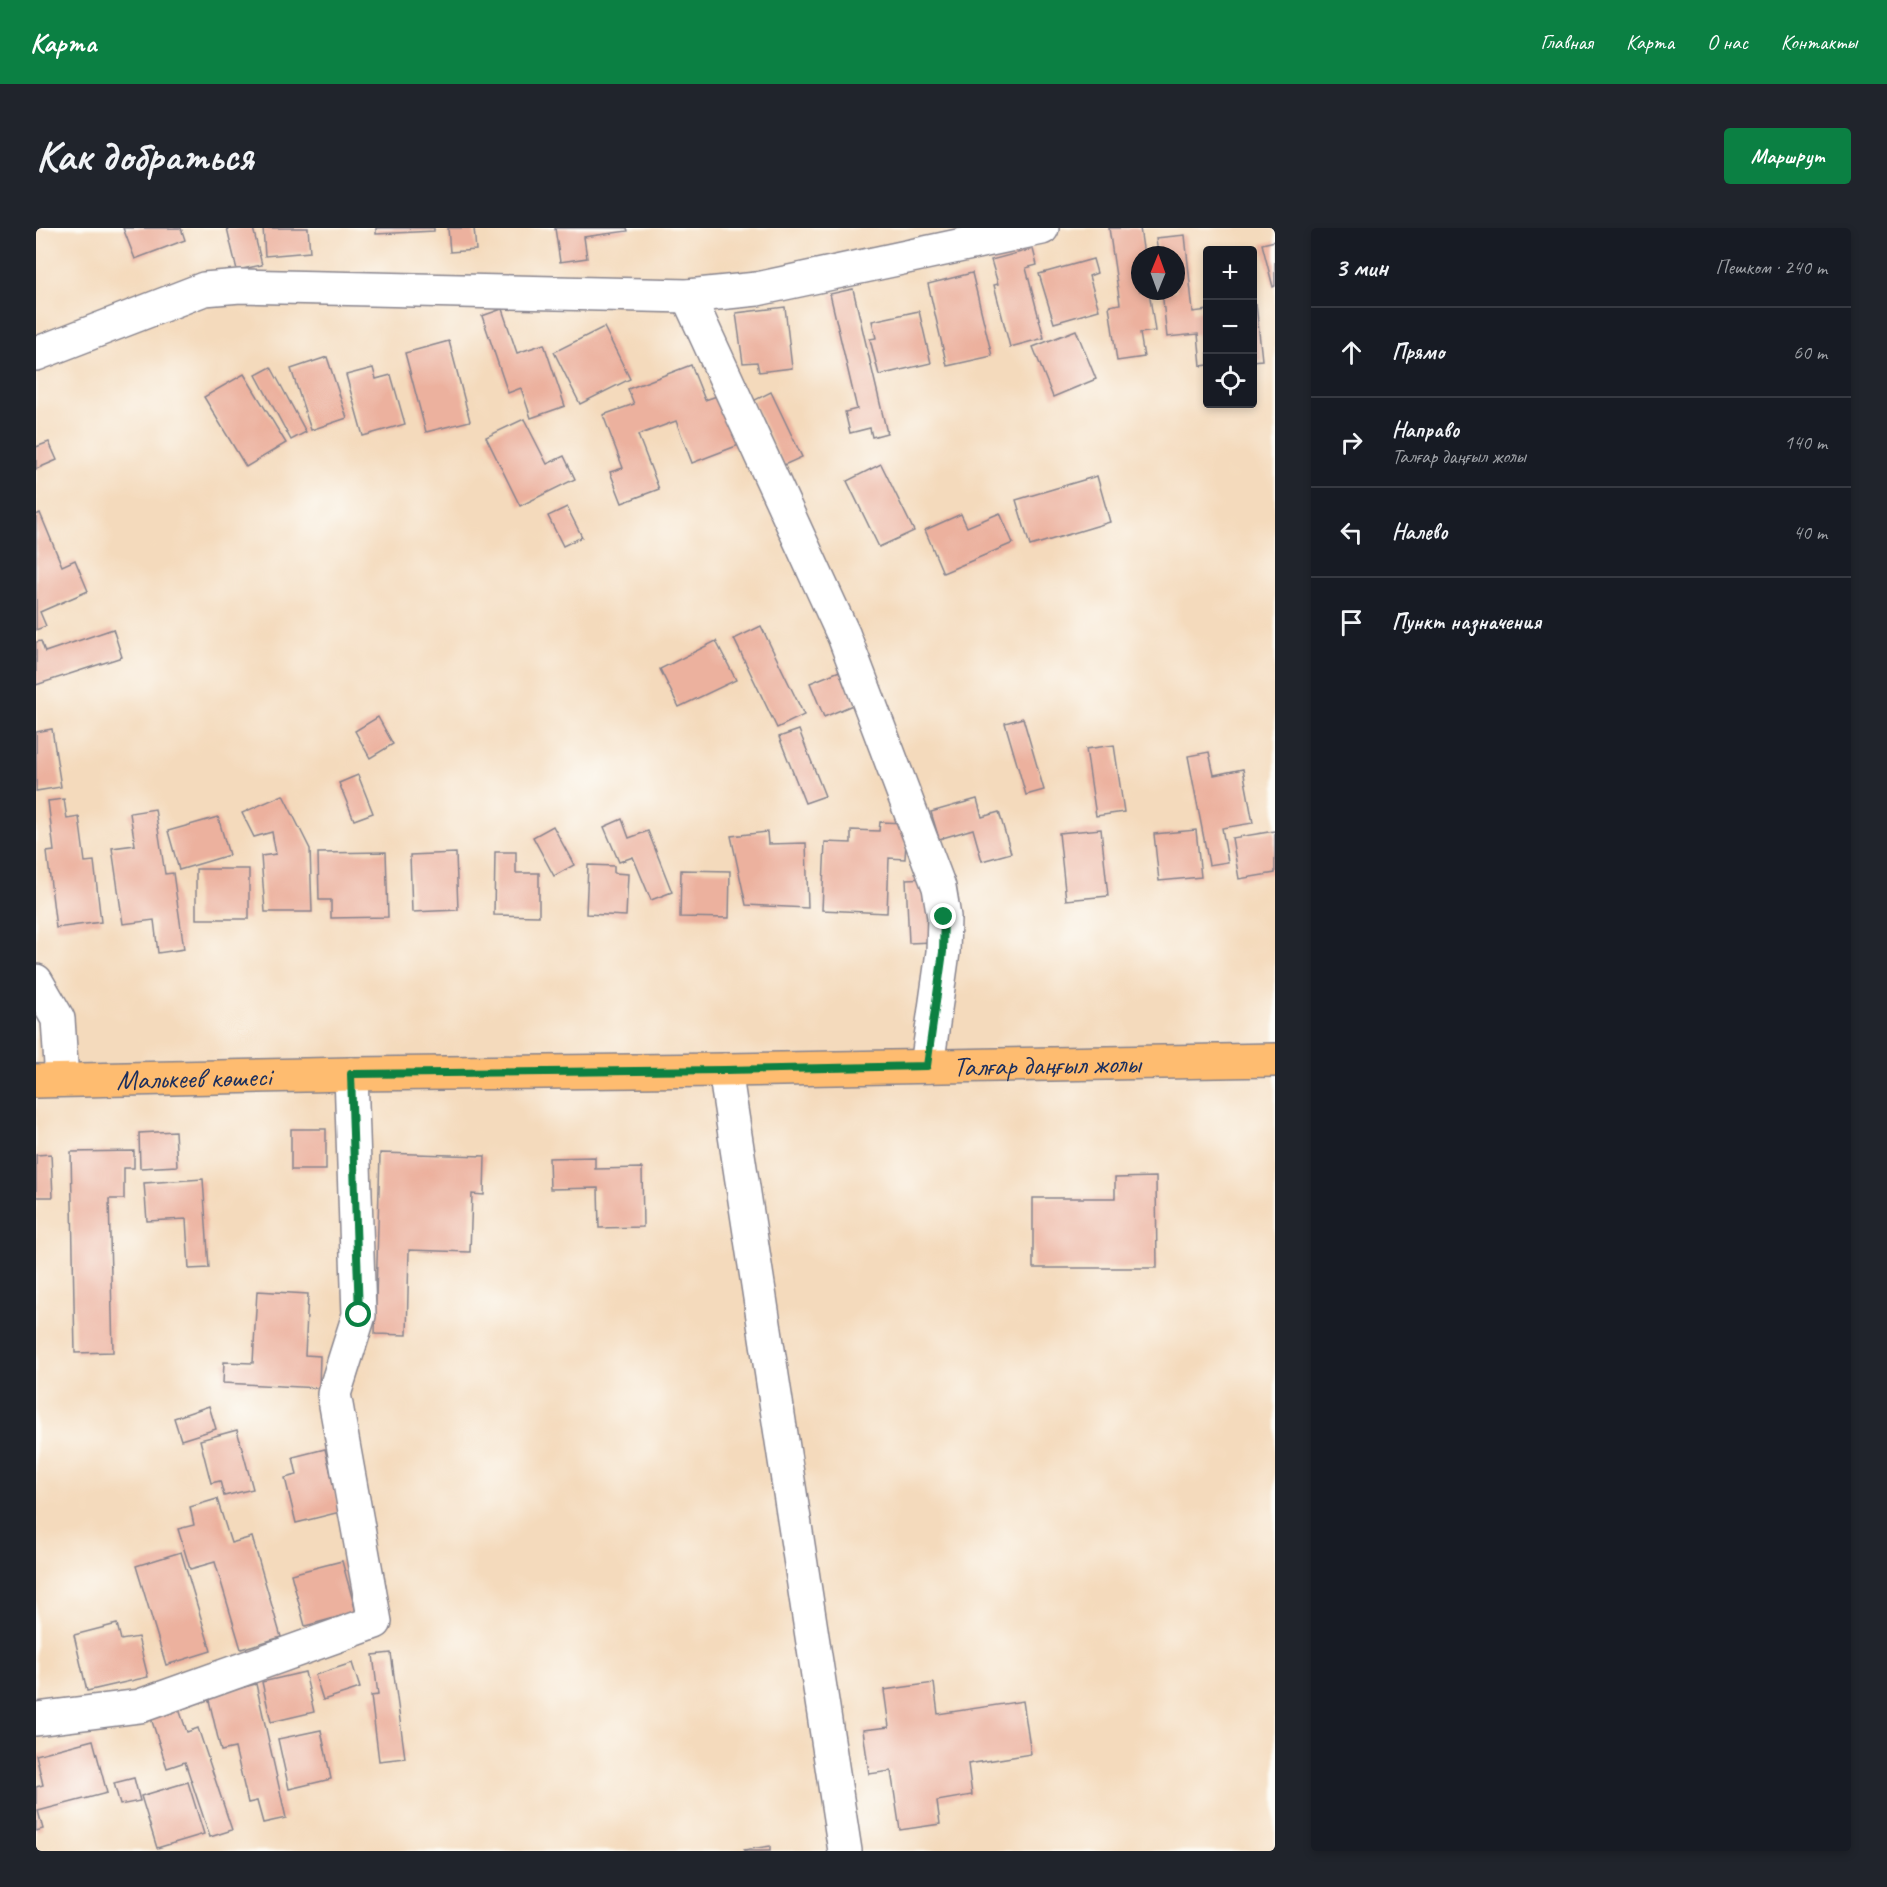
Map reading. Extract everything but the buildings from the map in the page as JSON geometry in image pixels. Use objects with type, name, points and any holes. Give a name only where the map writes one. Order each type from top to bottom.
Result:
[{"type":"main road","name":"Талғар даңғыл жолы","points":[[351,1074],[1275,1060]]},
{"type":"main road","name":"Малькеев көшесі","points":[[49,1080],[351,1074]]},
{"type":"street","points":[[36,354],[204,289],[228,287],[688,296],[757,289],[1042,228]]},
{"type":"street","points":[[688,296],[844,636],[939,887],[944,917],[943,952],[927,1066]]},
{"type":"street","points":[[36,981],[58,1019],[49,1080]]},
{"type":"street","points":[[725,1070],[845,1851]]},
{"type":"street","points":[[36,1719],[140,1706],[375,1622],[334,1394],[359,1315],[351,1074]]},
{"type":"route","points":[[359,1315],[351,1074],[927,1066],[938,997],[944,917]]}]
